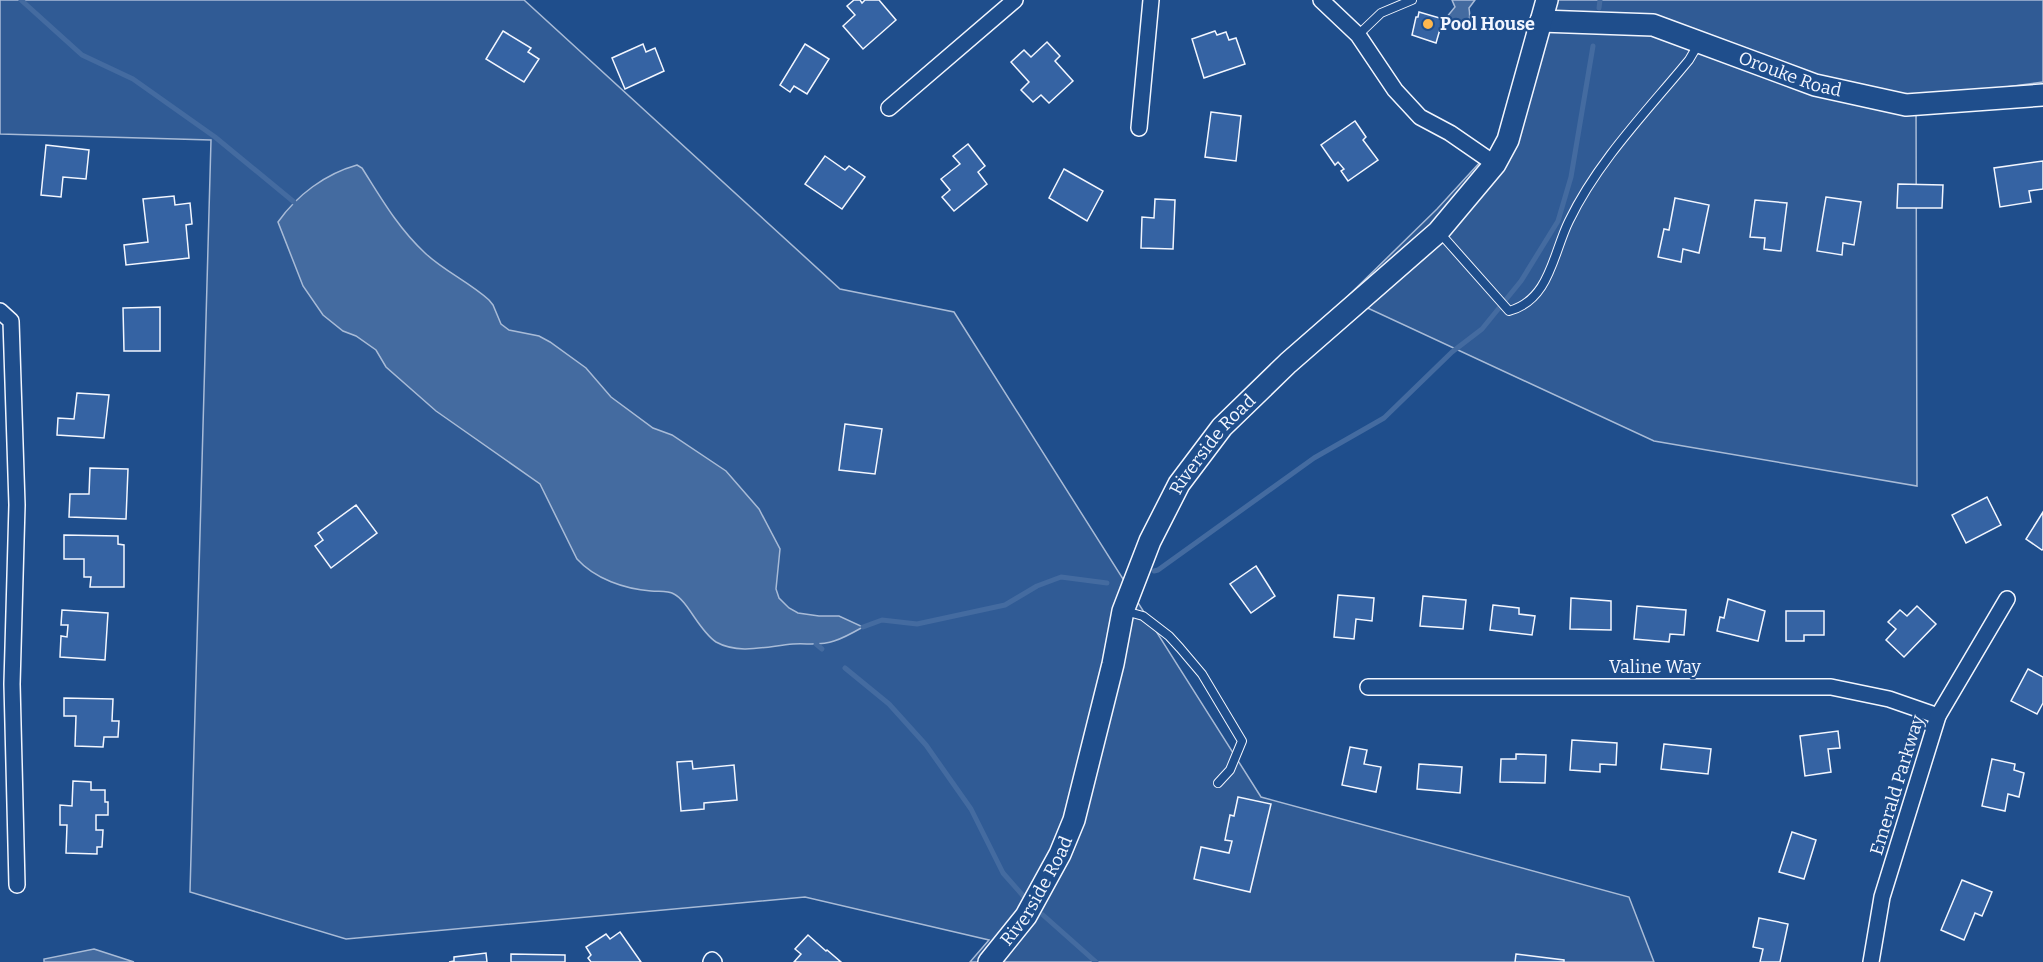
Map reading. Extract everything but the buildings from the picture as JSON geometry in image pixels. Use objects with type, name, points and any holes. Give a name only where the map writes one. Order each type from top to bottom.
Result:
[{"type":"street","points":[[889,108],[1015,0]]},
{"type":"street","points":[[1139,128],[1151,0]]},
{"type":"street","points":[[1321,0],[1358,35],[1395,90],[1420,117],[1495,164]]},
{"type":"street","name":"Riverside Road","points":[[989,962],[1026,916],[1060,854],[1074,820],[1113,664],[1123,611],[1150,541],[1179,484],[1222,427],[1288,363],[1438,232],[1495,164],[1508,140],[1547,0]]},
{"type":"street","name":"Orouke Road","points":[[1541,21],[1653,26],[1815,85],[1906,105],[2043,95]]},
{"type":"street","points":[[0,311],[11,321],[17,505],[12,684],[6,740],[17,885]]},
{"type":"street","name":"Emerald Parkway","points":[[1871,962],[1882,897],[1938,716],[2007,599]]},
{"type":"street","name":"Valine Way","points":[[1368,687],[1831,687],[1889,699],[1938,716]]},
{"type":"lane","points":[[1358,35],[1380,13],[1412,0]]},
{"type":"lane","points":[[1438,232],[1509,311],[1521,308],[1540,290],[1552,268],[1568,223],[1593,177],[1689,60],[1700,42]]},
{"type":"lane","points":[[1123,611],[1143,616],[1169,636],[1180,648],[1202,674],[1242,741],[1230,771],[1218,783]]},
{"type":"shaded area","points":[[0,0],[524,0],[840,289],[954,312],[1261,797],[1629,897],[1654,962],[970,962],[989,940],[805,897],[346,939],[190,892],[211,140],[0,134]]},
{"type":"shaded area","points":[[1452,0],[1475,0],[1469,8],[1469,20],[1466,25],[1447,24],[1446,18],[1455,7]]},
{"type":"shaded area","points":[[1537,0],[2043,0],[2043,82],[1916,99],[1917,486],[1654,441],[1346,298],[1437,209],[1505,135]]},
{"type":"shaded area","points":[[357,165],[362,168],[415,243],[432,259],[489,300],[501,324],[509,330],[539,336],[550,342],[586,368],[611,397],[653,428],[672,435],[726,471],[759,509],[780,549],[776,589],[779,598],[789,608],[798,613],[839,616],[863,627],[829,643],[793,644],[754,649],[734,648],[716,642],[710,637],[684,603],[674,594],[641,590],[611,582],[584,566],[577,559],[540,484],[436,411],[386,367],[376,350],[356,336],[343,331],[323,315],[303,286],[278,222],[303,194],[334,174]]},
{"type":"shaded area","points":[[94,949],[134,962],[44,962],[44,959]]},
{"type":"waterway","points":[[21,0],[82,55],[133,79],[215,137],[294,202]]},
{"type":"waterway","points":[[1599,8],[1600,0]]},
{"type":"waterway","points":[[1154,571],[1314,458],[1384,418],[1452,352],[1482,329],[1521,281],[1558,221],[1571,177],[1593,46]]},
{"type":"waterway","points":[[863,627],[882,620],[917,624],[1005,605],[1037,586],[1061,577],[1107,583]]},
{"type":"waterway","points":[[816,644],[822,649]]},
{"type":"waterway","points":[[845,668],[889,704],[926,745],[971,809],[1003,873],[1025,898]]},
{"type":"waterway","points":[[1043,915],[1096,962]]},
{"type":"place","name":"Pool House","points":[[1428,24]]}]
